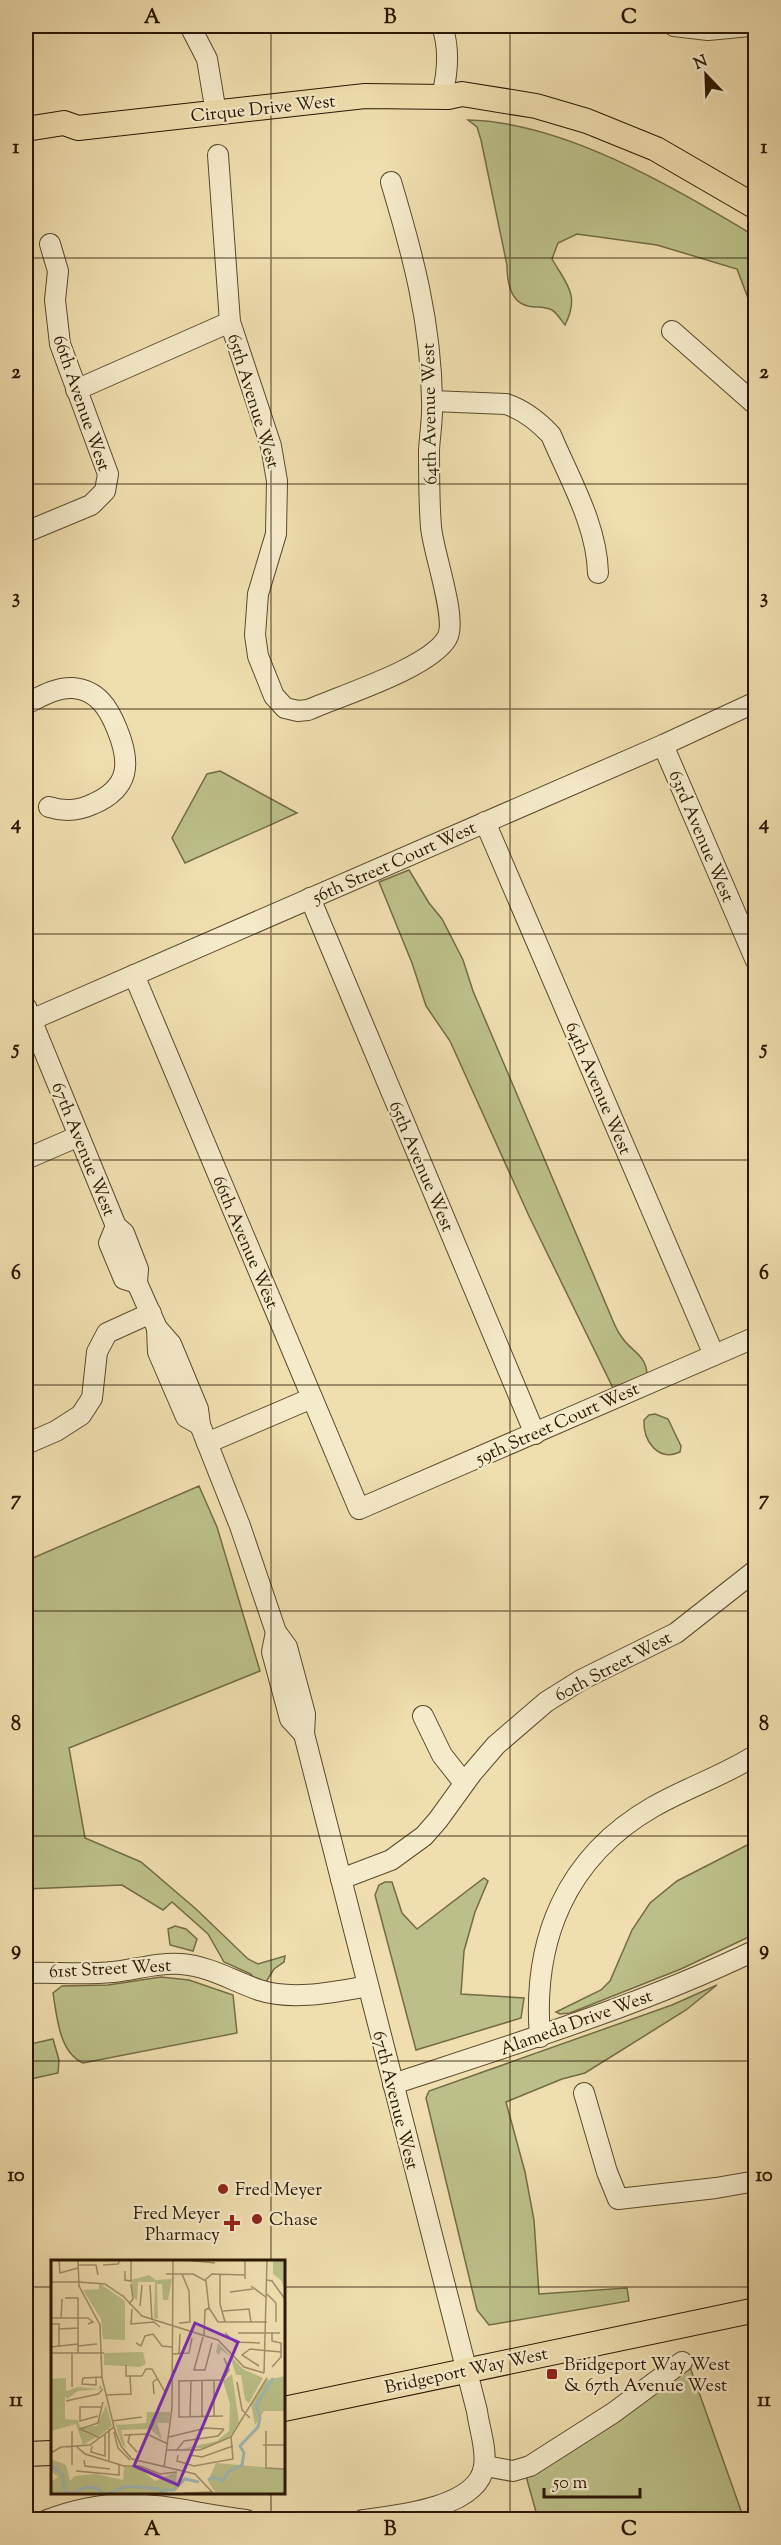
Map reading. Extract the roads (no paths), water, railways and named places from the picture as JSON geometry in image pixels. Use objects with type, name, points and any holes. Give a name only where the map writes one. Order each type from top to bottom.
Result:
[{"type":"main road","name":"Cirque Drive West","points":[[26,129],[64,123],[78,128],[365,96],[458,94],[510,101],[587,121],[656,149],[756,207]]},
{"type":"main road","name":"Cirque Drive West","points":[[445,96],[457,104],[544,119],[624,146],[677,171],[756,218]]},
{"type":"main road","name":"Cirque Drive West","points":[[26,140],[66,137],[78,128]]},
{"type":"main road","name":"Bridgeport Way West","points":[[285,2409],[756,2310]]},
{"type":"main road","points":[[26,2454],[51,2453]]},
{"type":"street","points":[[190,26],[207,59],[216,113]]},
{"type":"street","points":[[442,26],[446,41],[448,75],[445,96]]},
{"type":"street","points":[[674,26],[708,30],[750,26]]},
{"type":"street","name":"65th Avenue West","points":[[218,155],[230,322],[275,464],[278,498],[276,534],[258,594],[255,635],[258,656],[269,686],[274,696],[285,708],[298,711],[308,710],[421,662],[442,646]]},
{"type":"street","name":"64th Avenue West","points":[[391,182],[419,279],[430,355],[431,526],[451,621],[450,632],[442,646]]},
{"type":"street","name":"66th Avenue West","points":[[26,532],[91,505],[105,491],[107,483],[107,466],[63,358],[57,329],[55,300],[58,271],[50,244]]},
{"type":"street","points":[[76,390],[230,322]]},
{"type":"street","points":[[672,331],[756,405]]},
{"type":"street","points":[[432,401],[506,404],[517,408],[543,426],[551,435],[591,531],[598,553],[598,573]]},
{"type":"street","points":[[26,704],[62,689],[84,690],[94,695],[110,711],[126,753],[127,764],[120,785],[104,800],[72,810],[49,807]]},
{"type":"street","name":"56th Street Court West","points":[[28,1013],[134,975],[663,745],[756,702]]},
{"type":"street","name":"63rd Avenue West","points":[[663,745],[748,922],[756,961]]},
{"type":"street","name":"64th Avenue West","points":[[485,822],[714,1355]]},
{"type":"street","name":"65th Avenue West","points":[[310,898],[535,1434]]},
{"type":"street","name":"66th Avenue West","points":[[134,975],[359,1509]]},
{"type":"street","name":"67th Avenue West","points":[[28,1013],[116,1226],[124,1233],[138,1269],[137,1283],[154,1320],[158,1352],[186,1417],[203,1434],[240,1526],[276,1632],[287,1647],[305,1713],[304,1734],[467,2369],[477,2411],[484,2466]]},
{"type":"street","points":[[26,1159],[80,1136]]},
{"type":"street","points":[[26,1444],[56,1431],[81,1415],[92,1398],[98,1352],[107,1333],[154,1320]]},
{"type":"street","name":"59th Street Court West","points":[[359,1509],[756,1337]]},
{"type":"street","points":[[203,1434],[312,1398]]},
{"type":"street","name":"60th Street West","points":[[341,1879],[374,1868],[409,1849],[438,1820],[464,1783],[496,1745],[546,1702],[581,1680],[676,1633],[756,1570]]},
{"type":"street","points":[[423,1716],[442,1755],[464,1783]]},
{"type":"street","points":[[540,2037],[538,2005],[542,1957],[555,1918],[578,1875],[597,1852],[631,1821],[756,1755]]},
{"type":"street","name":"Alameda Drive West","points":[[393,2084],[540,2037],[710,1972],[756,1950]]},
{"type":"street","name":"61st Street West","points":[[26,1973],[98,1973],[182,1964],[213,1972],[261,1991],[282,1995],[343,1991],[368,1986]]},
{"type":"street","points":[[584,2093],[607,2172],[618,2199],[756,2181]]},
{"type":"street","points":[[363,2520],[425,2509],[451,2501],[465,2494],[476,2484],[484,2466],[513,2471],[530,2466],[613,2413],[682,2362]]},
{"type":"street","points":[[47,2520],[76,2510],[126,2502],[154,2504],[246,2520]]},
{"type":"place","name":"Fred Meyer","points":[[223,2189]]},
{"type":"place","name":"Chase","points":[[257,2219]]},
{"type":"place","name":"Fred Meyer Pharmacy","points":[[232,2223]]},
{"type":"place","name":"Bridgeport Way West & 67th Avenue West","points":[[552,2374]]}]
